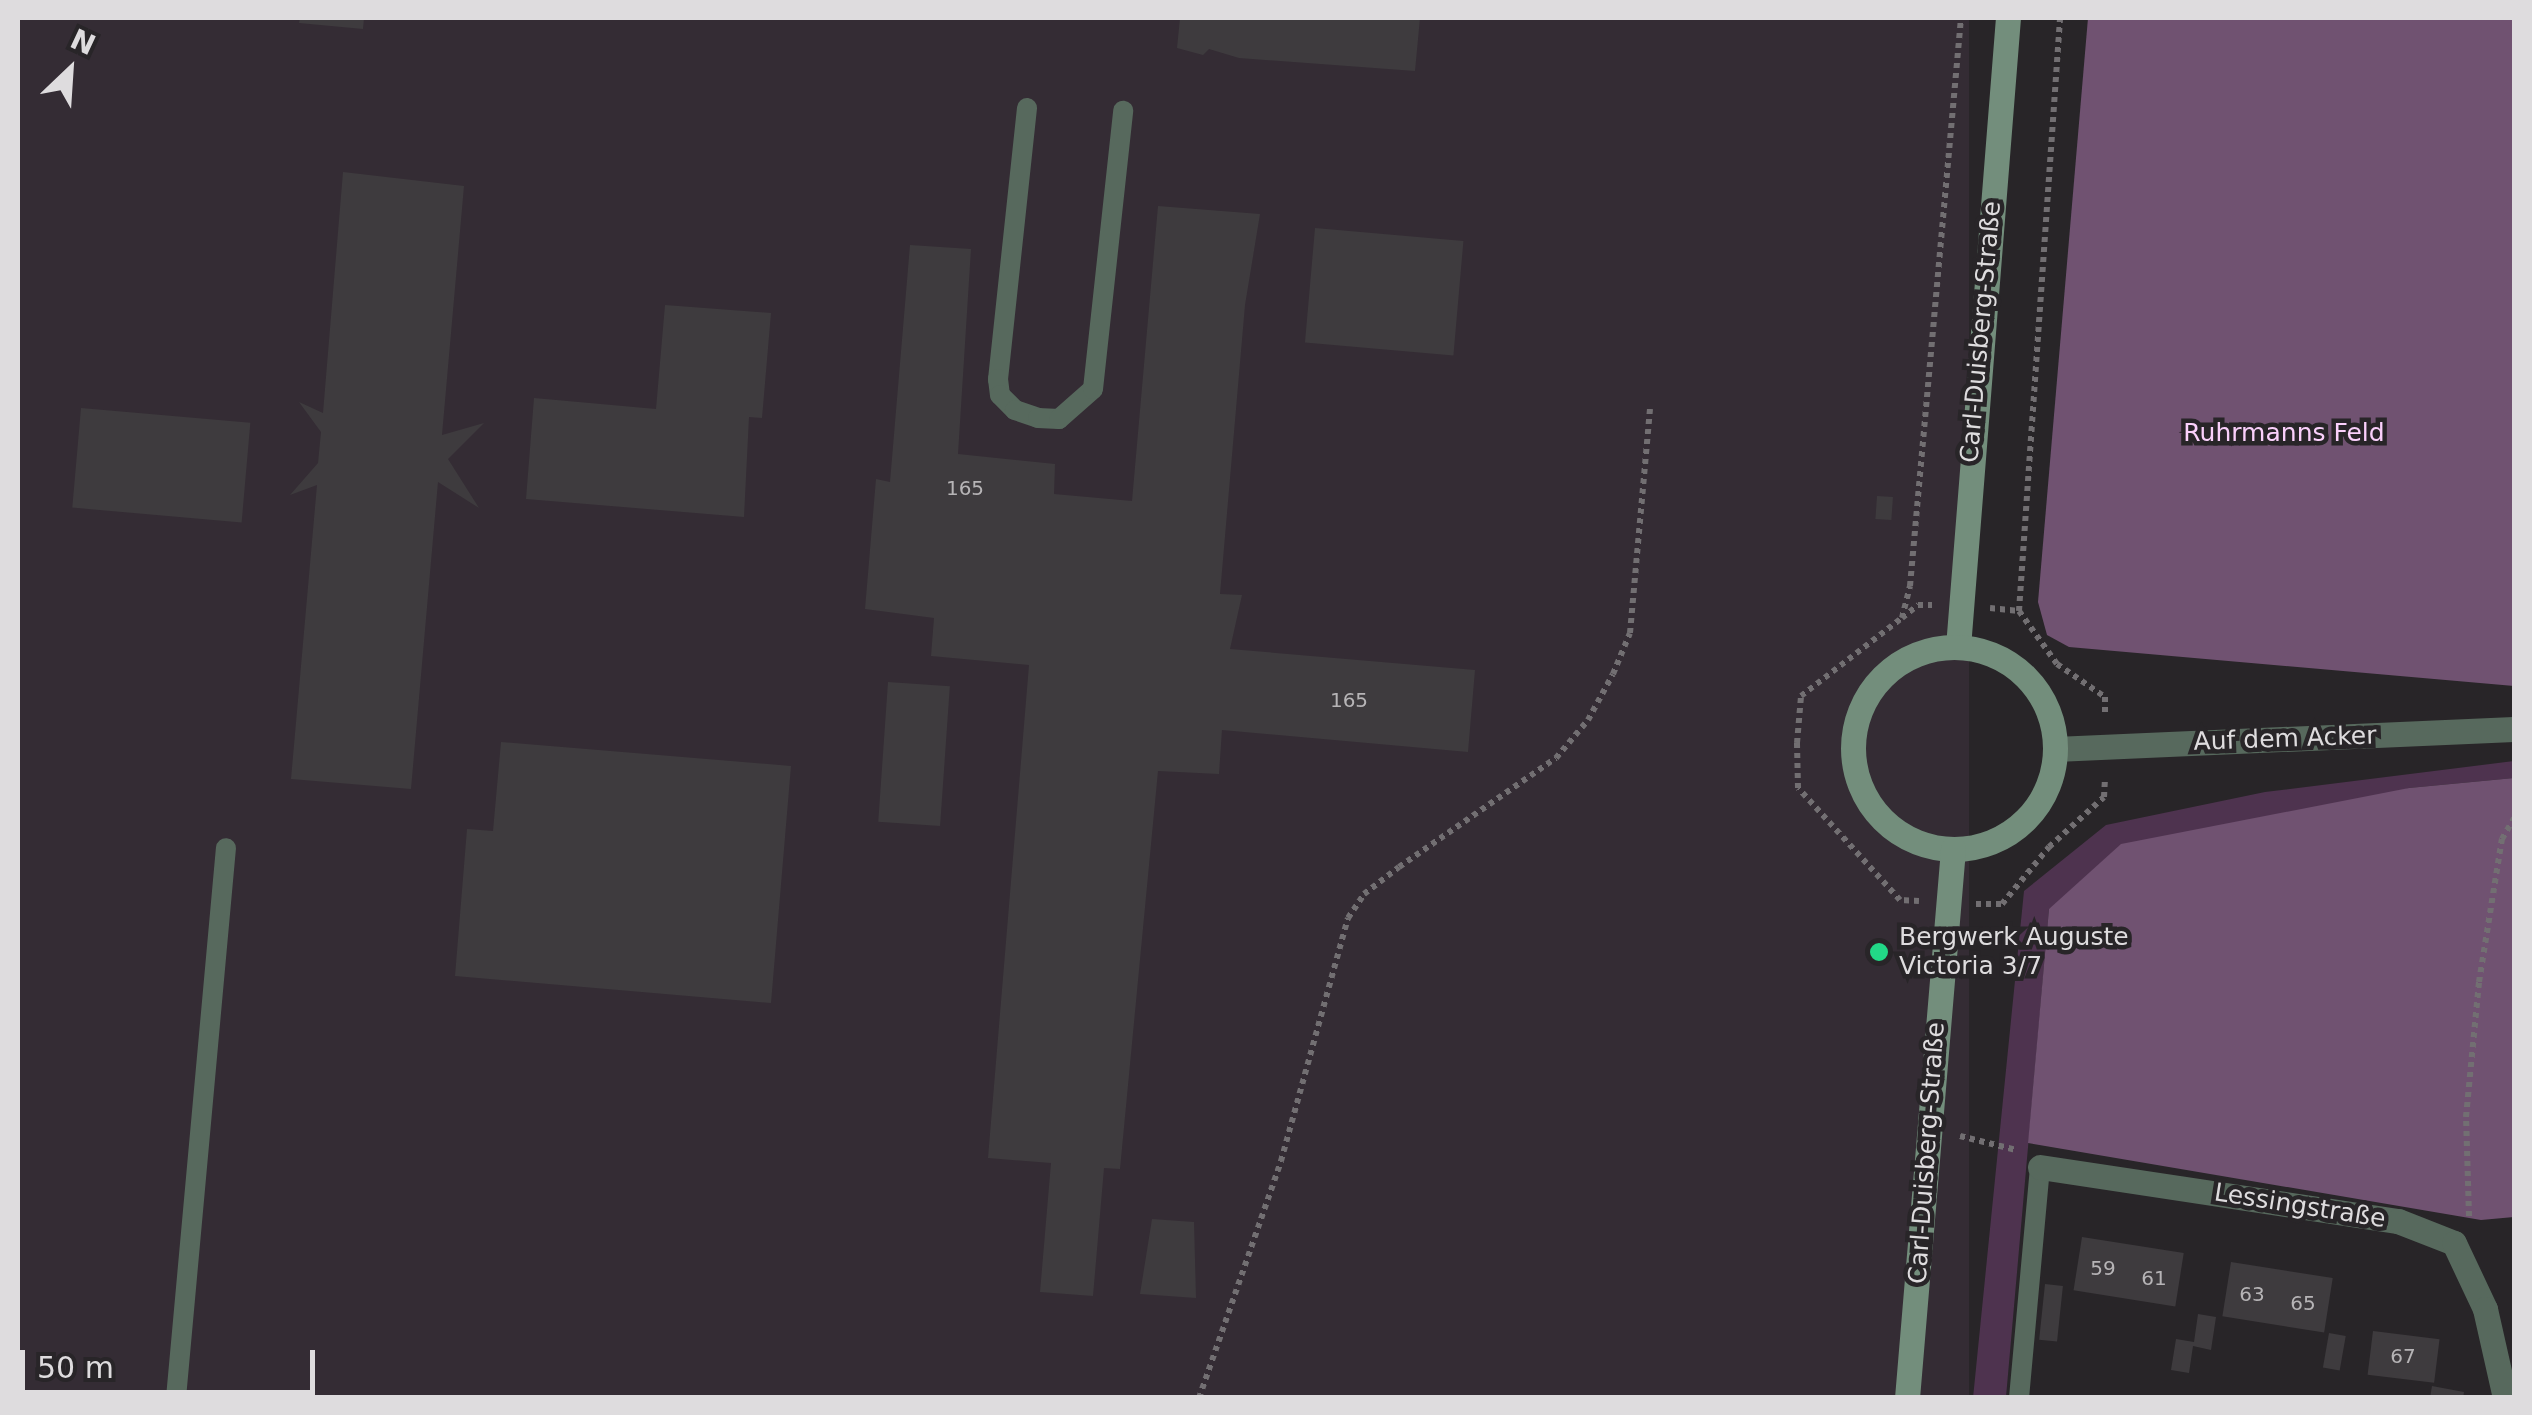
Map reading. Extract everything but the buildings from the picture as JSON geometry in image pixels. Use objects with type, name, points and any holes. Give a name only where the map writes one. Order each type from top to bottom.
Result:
[{"type":"main road","name":"Carl-Duisberg-Straße","points":[[1958,647],[2008,18]]},
{"type":"main road","points":[[1958,647],[1996,656],[2028,678],[2049,711],[2056,749],[2049,784],[2018,826],[1988,843],[1953,848],[1918,842],[1888,824],[1866,796],[1853,744],[1859,713],[1885,674],[1927,650],[1958,647]]},
{"type":"main road","name":"Carl-Duisberg-Straße","points":[[1907,1398],[1953,848]]},
{"type":"street","name":"Auf dem Acker","points":[[2056,749],[2514,729]]},
{"type":"street","name":"Lessingstraße","points":[[2040,1167],[2398,1221],[2454,1244]]},
{"type":"street","points":[[2454,1244],[2484,1308],[2506,1398]]},
{"type":"lane","points":[[1027,108],[998,379],[1000,395],[1014,410],[1038,418],[1059,418],[1093,389],[1123,110]]},
{"type":"lane","points":[[176,1398],[226,848]]},
{"type":"lane","points":[[2019,1398],[2040,1167]]},
{"type":"path","points":[[1902,618],[1961,18]]},
{"type":"path","points":[[2018,611],[1961,604],[1918,604],[1801,696],[1798,788],[1900,900],[2002,904],[2049,847],[2104,797],[2104,697],[2057,664],[2018,611],[2060,18]]},
{"type":"path","points":[[1198,1398],[1281,1161],[1348,918],[1387,876],[1556,758],[1588,720],[1613,674],[1630,633],[1650,409]]},
{"type":"path","points":[[2454,1244],[2471,1212],[2466,1117],[2479,982],[2502,839],[2514,818]]},
{"type":"path","points":[[1930,1128],[2022,1152],[2040,1167]]},
{"type":"shaded area","points":[[18,18],[1969,18],[1969,1397],[18,1397]]},
{"type":"shaded area","points":[[2514,761],[2514,778],[2409,788],[2049,909],[2006,1397],[1973,1398],[2024,891],[2106,825],[2265,792]]},
{"type":"green space","name":"Ruhrmanns Feld","points":[[2088,18],[2514,18],[2514,686],[2069,647],[2047,635],[2038,602]]},
{"type":"green space","points":[[2514,778],[2514,1217],[2481,1220],[2028,1143],[2049,909],[2121,844],[2409,788]]},
{"type":"place","name":"Bergwerk Auguste Victoria 3/7","points":[[1879,952]]}]
